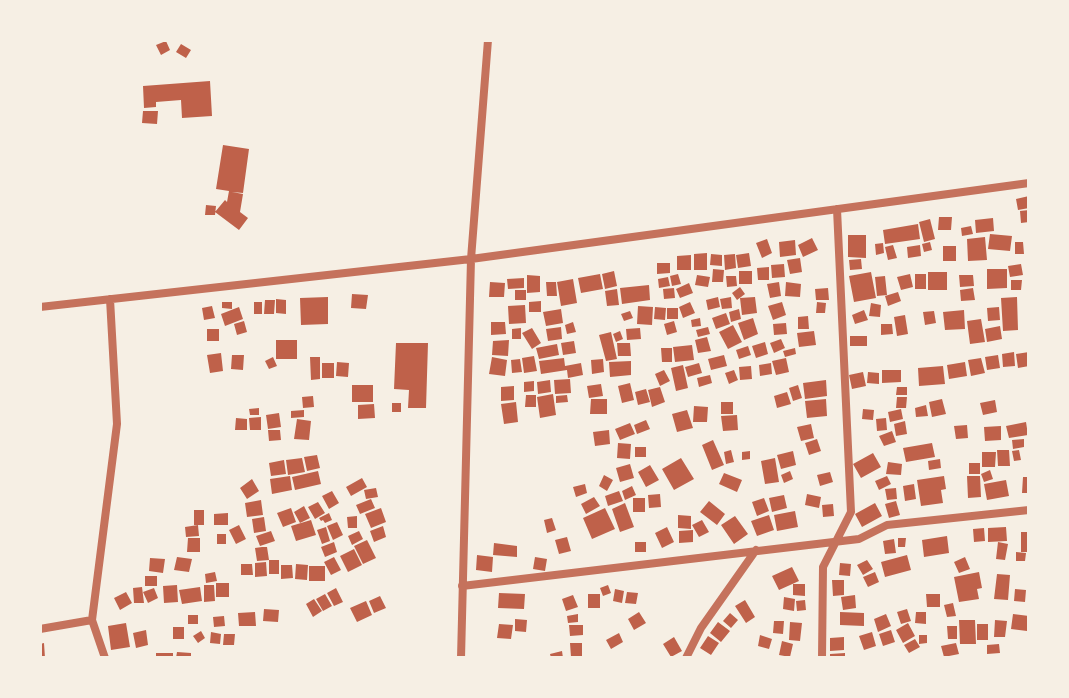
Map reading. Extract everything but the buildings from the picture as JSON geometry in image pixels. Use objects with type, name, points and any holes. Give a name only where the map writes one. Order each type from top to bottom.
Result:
[{"type":"street","points":[[461,658],[471,259],[488,40]]},
{"type":"street","points":[[40,307],[471,259],[1029,183]]},
{"type":"street","points":[[822,658],[823,567],[851,512],[837,209]]},
{"type":"street","points":[[105,658],[92,620],[117,424],[110,299]]},
{"type":"street","points":[[462,586],[859,539],[887,525],[1029,510]]},
{"type":"street","points":[[686,658],[701,628],[756,550]]},
{"type":"street","points":[[40,629],[92,620]]}]
